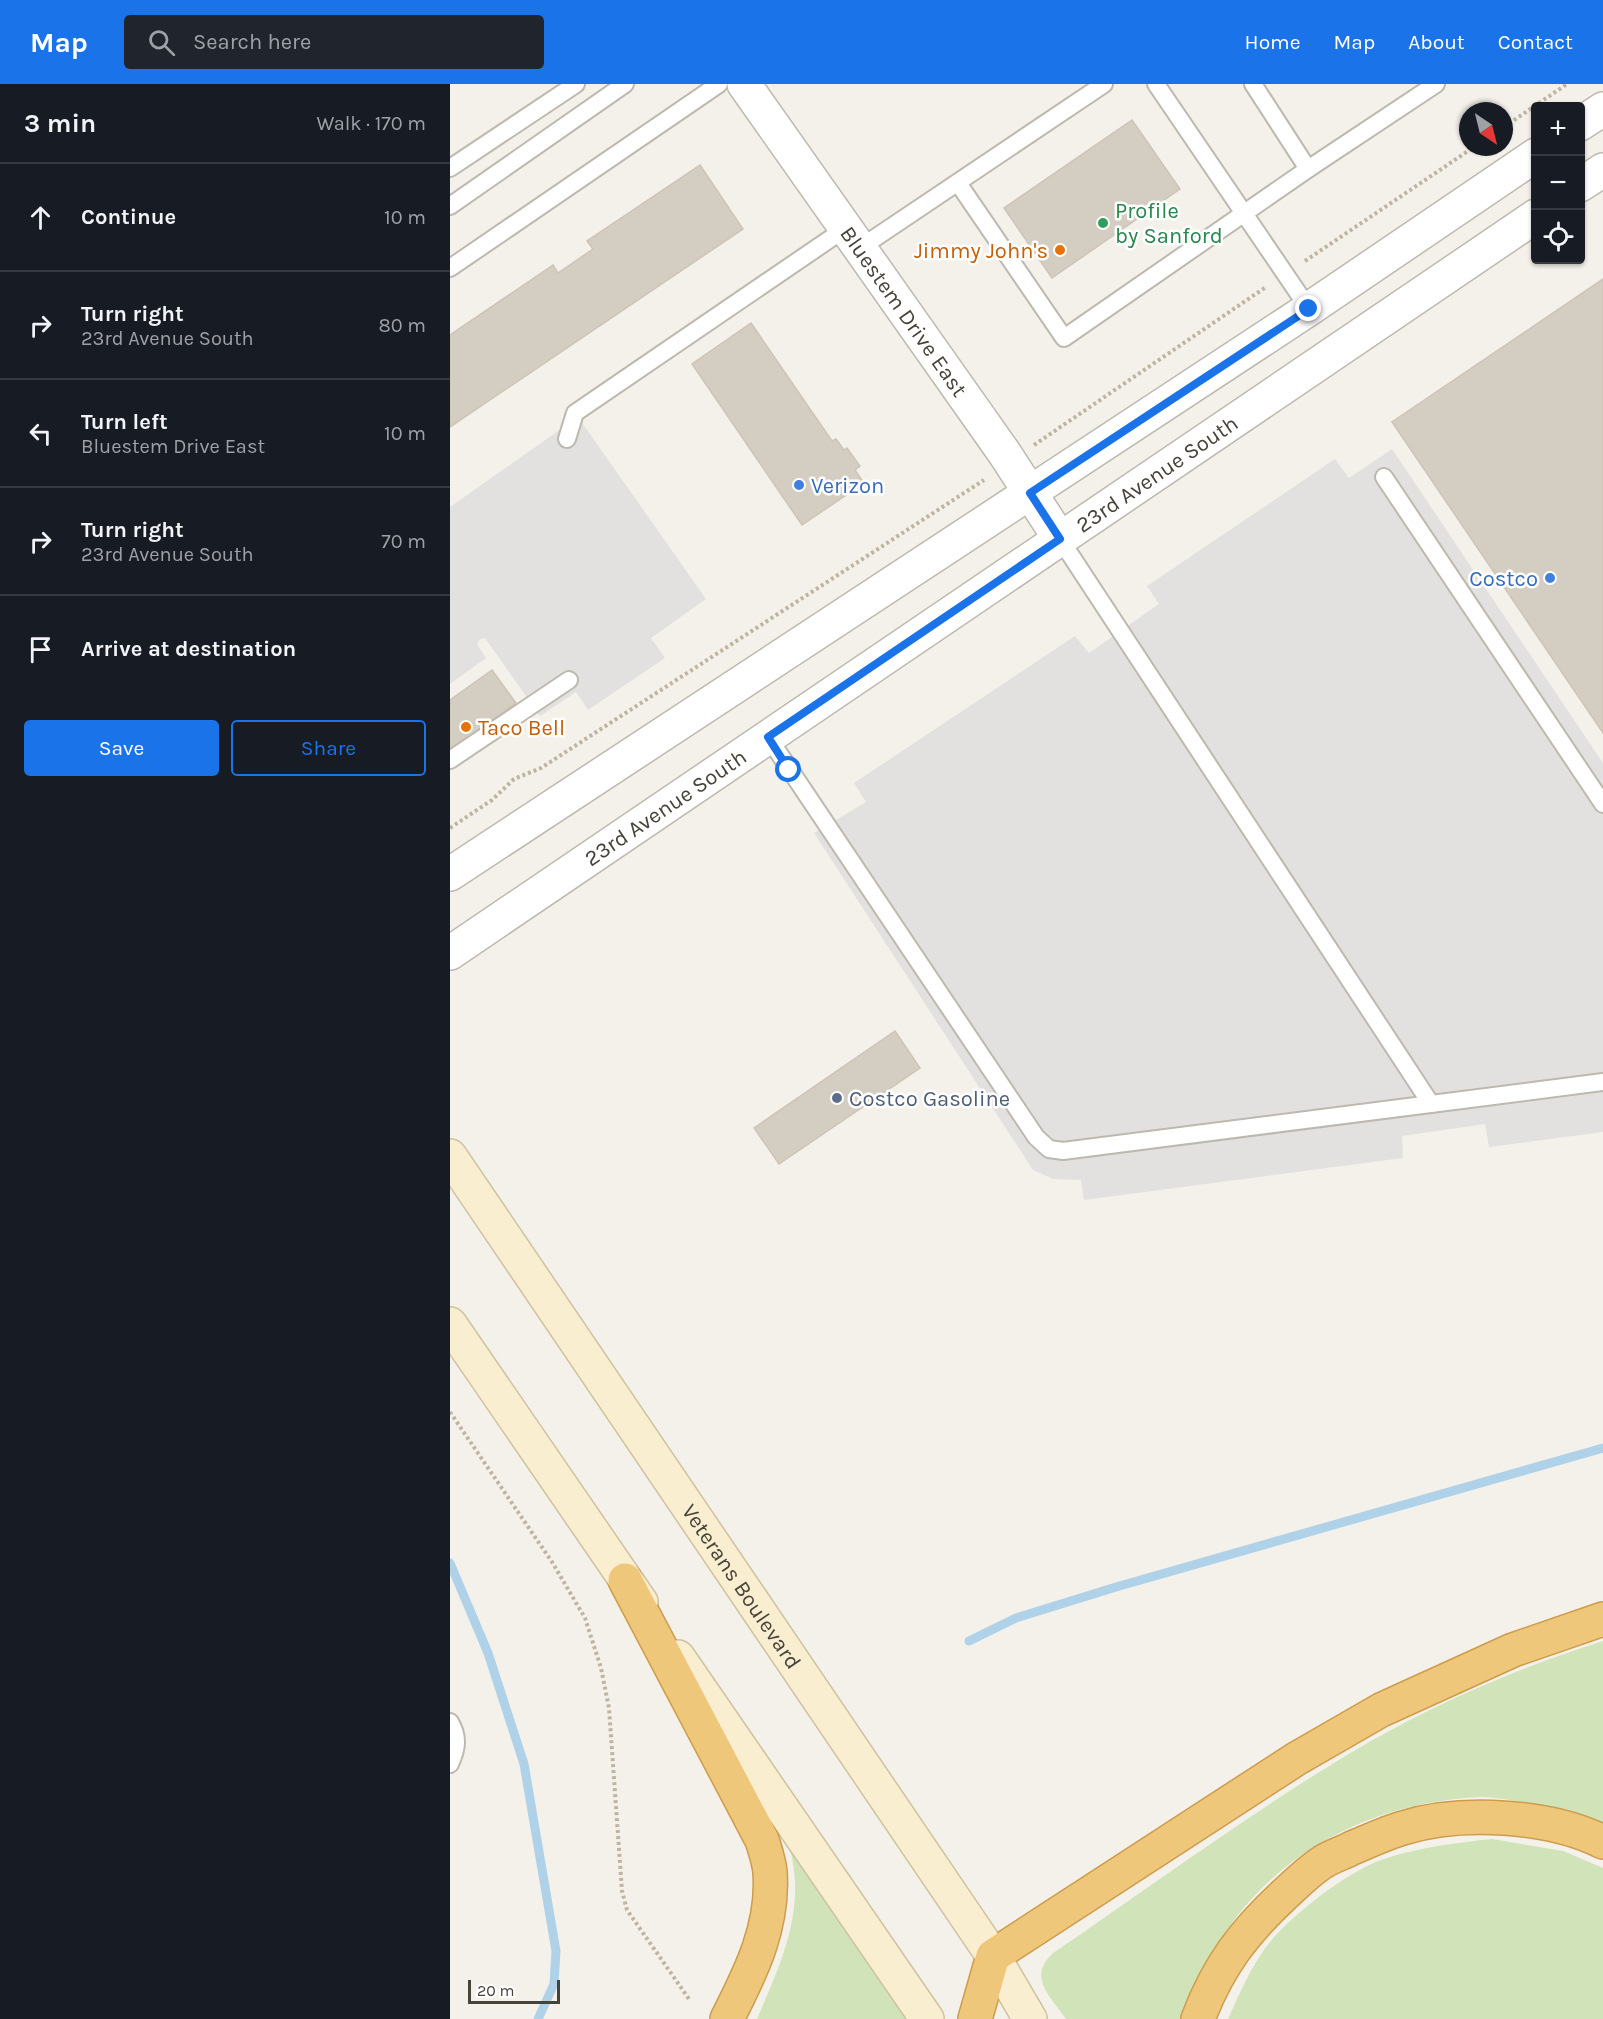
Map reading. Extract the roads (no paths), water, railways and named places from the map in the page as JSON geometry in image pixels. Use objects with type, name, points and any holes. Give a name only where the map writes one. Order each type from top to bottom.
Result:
[{"type":"highway","points":[[625,1580],[762,1840],[770,1871],[765,1932],[749,1976],[728,2019]]},
{"type":"highway","points":[[975,2019],[993,1956],[1296,1759],[1381,1710],[1513,1650],[1603,1618]]},
{"type":"highway","points":[[1198,2019],[1209,1989],[1228,1956],[1261,1917],[1324,1861],[1366,1842],[1415,1825],[1470,1818],[1506,1817],[1559,1827],[1591,1836],[1603,1842]]},
{"type":"main road","name":"Veterans Boulevard","points":[[450,1156],[993,1956],[1030,2019]]},
{"type":"main road","points":[[450,1324],[927,2019]]},
{"type":"street","name":"Bluestem Drive East","points":[[744,84],[1010,462],[1060,539]]},
{"type":"street","points":[[1585,121],[1603,109]]},
{"type":"street","points":[[450,874],[1309,309],[1535,156]]},
{"type":"street","points":[[1585,182],[1603,170]]},
{"type":"street","name":"23rd Avenue South","points":[[450,953],[1531,219]]},
{"type":"lane","points":[[450,168],[576,84]]},
{"type":"lane","points":[[450,267],[719,84]]},
{"type":"lane","points":[[567,439],[575,413],[853,238],[958,183],[1104,84]]},
{"type":"lane","points":[[1157,84],[1309,309]]},
{"type":"lane","points":[[1253,84],[1308,169]]},
{"type":"lane","points":[[958,183],[1064,338],[1308,169],[1436,84]]},
{"type":"lane","points":[[450,206],[612,87]]},
{"type":"lane","points":[[1384,477],[1603,804]]},
{"type":"lane","points":[[1060,539],[1431,1104]]},
{"type":"lane","points":[[450,760],[569,680]]},
{"type":"lane","points":[[768,737],[1036,1137],[1049,1149],[1063,1151],[1603,1082]]},
{"type":"lane","points":[[450,1722],[455,1731],[457,1749],[450,1764]]},
{"type":"waterway","points":[[969,1641],[1016,1618],[1116,1587],[1603,1448]]},
{"type":"waterway","points":[[450,1563],[488,1653],[524,1764],[556,1951],[554,1984],[538,2019]]},
{"type":"place","name":"Profile by Sanford","points":[[1103,223]]},
{"type":"place","name":"Jimmy John's","points":[[1060,250]]},
{"type":"place","name":"Verizon","points":[[799,485]]},
{"type":"place","name":"Costco","points":[[1550,578]]},
{"type":"place","name":"Taco Bell","points":[[466,727]]},
{"type":"place","name":"Costco Gasoline","points":[[837,1098]]}]
